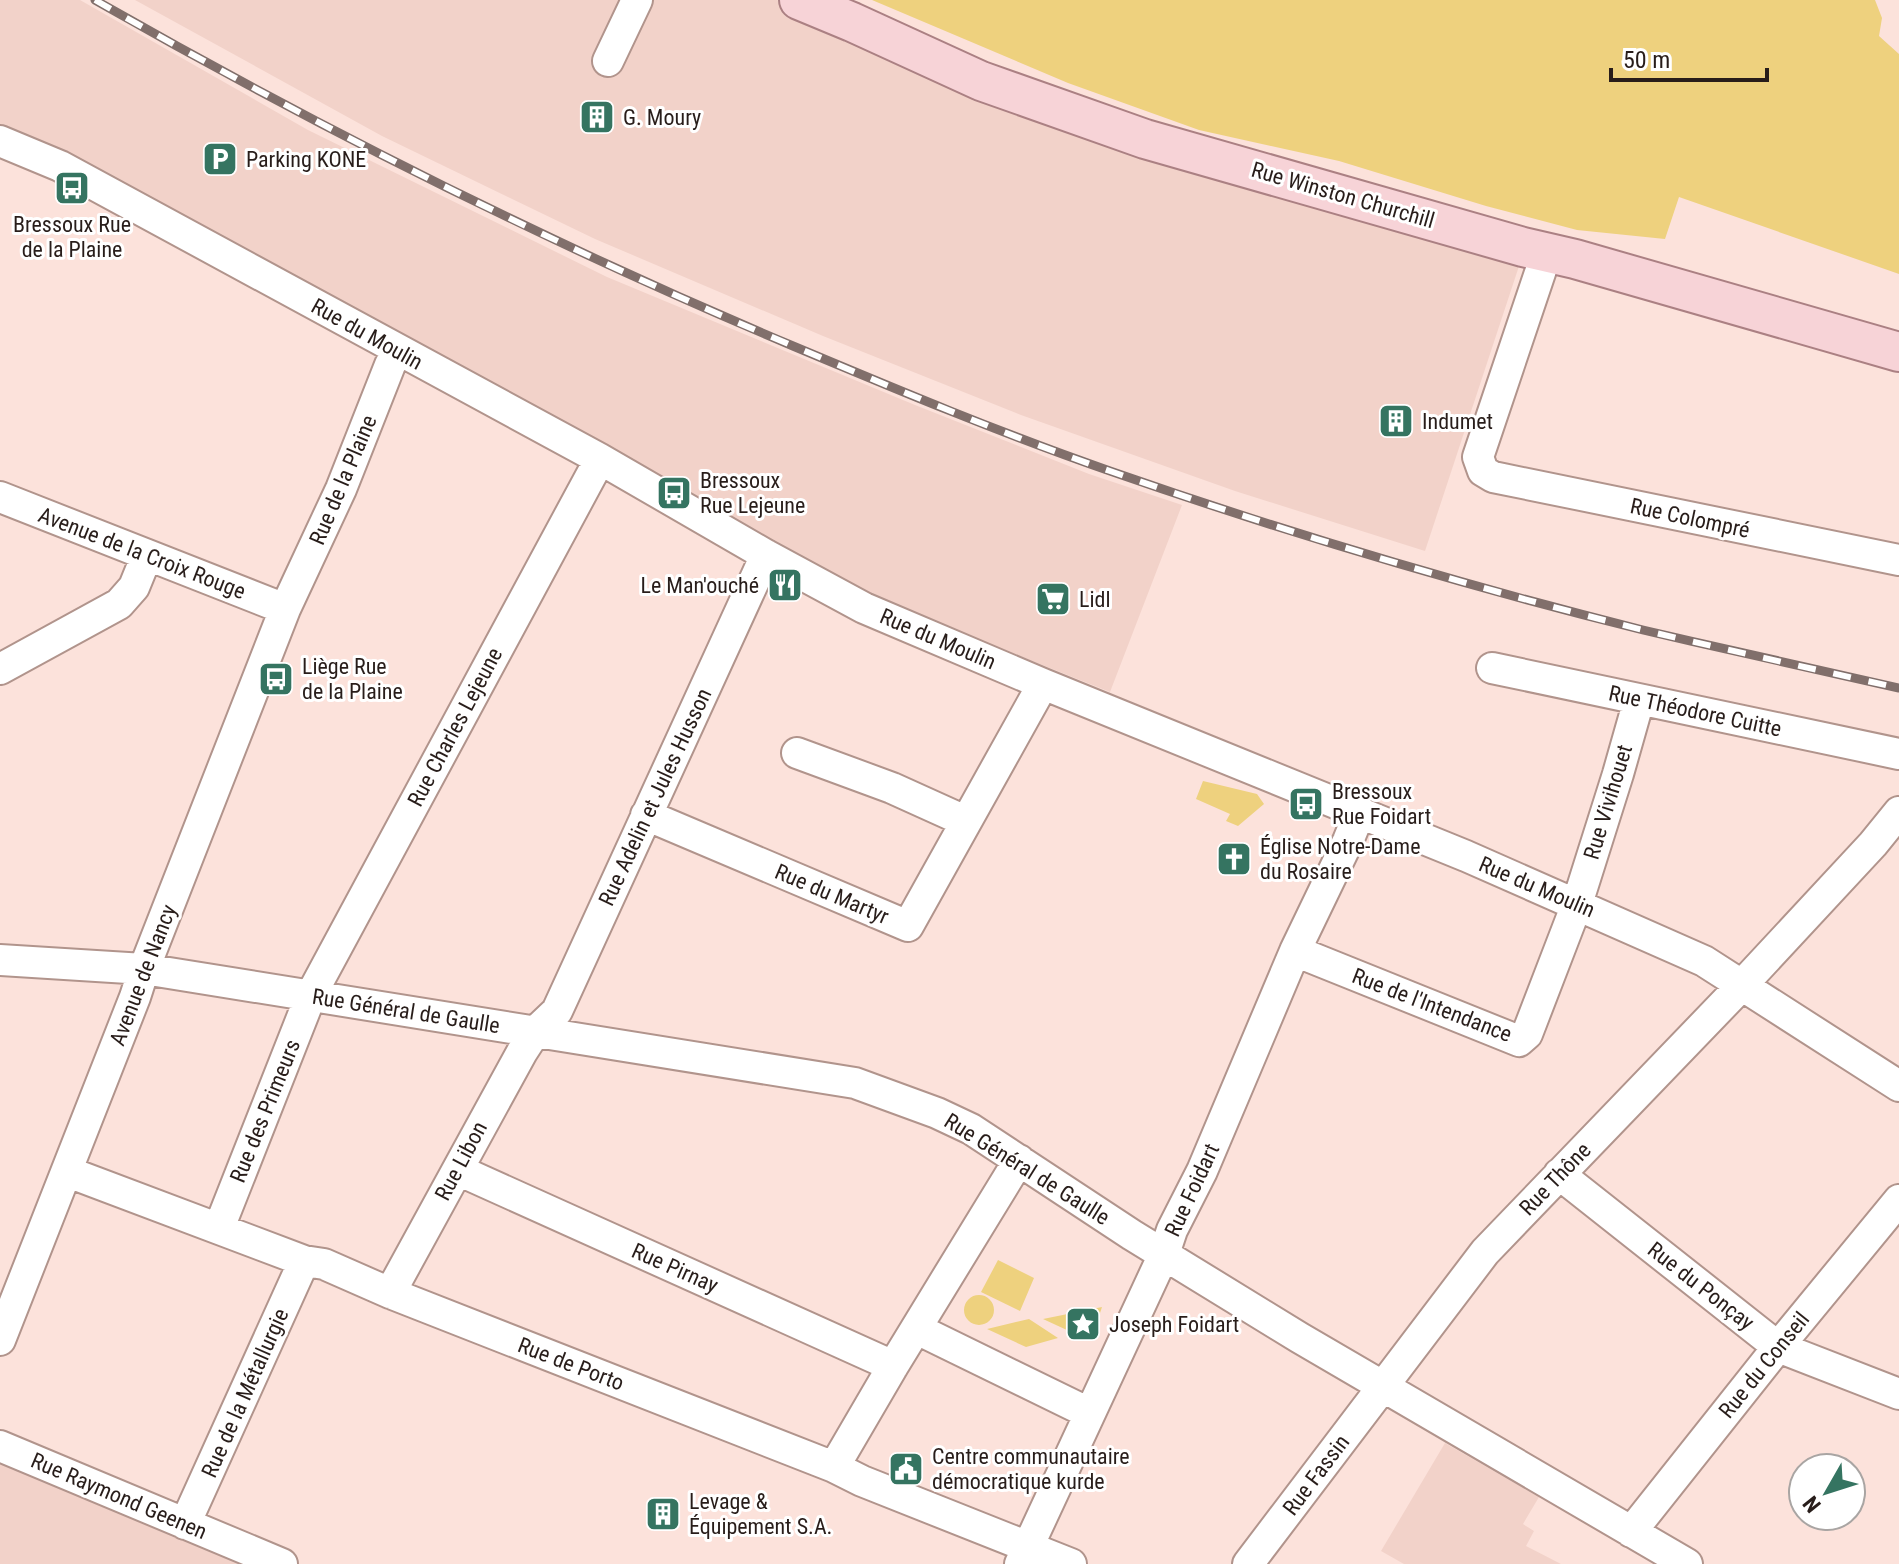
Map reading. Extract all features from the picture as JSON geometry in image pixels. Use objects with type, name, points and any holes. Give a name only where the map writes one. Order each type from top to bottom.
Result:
[{"type":"main road","name":"Rue Winston Churchill","points":[[799,0],[981,81],[1145,139],[1899,352]]},
{"type":"street","points":[[608,61],[637,0]]},
{"type":"street","name":"Rue du Moulin","points":[[0,141],[60,166],[600,459],[864,608],[1466,856],[1704,961],[1899,1086]]},
{"type":"street","name":"Rue Colompré","points":[[1547,252],[1478,457],[1483,471],[1493,477],[1899,560]]},
{"type":"street","name":"Rue de la Plaine","points":[[285,609],[341,489],[398,350]]},
{"type":"street","name":"Rue Charles Lejeune","points":[[311,995],[600,459]]},
{"type":"street","name":"Avenue de la Croix Rouge","points":[[0,497],[285,609]]},
{"type":"street","points":[[0,669],[119,604],[134,587],[147,555]]},
{"type":"street","name":"Rue Adelin et Jules Husson","points":[[535,1032],[557,1011],[766,555]]},
{"type":"street","name":"Avenue de Nancy","points":[[3,1322],[68,1172],[285,609]]},
{"type":"street","name":"Rue Théodore Cuitte","points":[[1492,668],[1899,754]]},
{"type":"street","name":"Rue du Martyr","points":[[646,815],[908,926],[1043,684]]},
{"type":"street","name":"Rue Vivihouet","points":[[1577,904],[1639,700]]},
{"type":"street","points":[[797,753],[892,788],[965,821]]},
{"type":"street","name":"Rue Thône","points":[[1383,1386],[1485,1252],[1742,985],[1886,849],[1899,812]]},
{"type":"street","name":"Rue Foidart","points":[[1024,1556],[1164,1254],[1172,1230],[1202,1171],[1295,951],[1359,814]]},
{"type":"street","name":"Rue de l'Intendance","points":[[1295,951],[1519,1041],[1527,1034],[1577,904]]},
{"type":"street","name":"Rue Général de Gaulle","points":[[0,960],[144,969],[855,1083],[971,1129],[1300,1338],[1687,1564]]},
{"type":"street","name":"Rue des Primeurs","points":[[219,1228],[311,995]]},
{"type":"street","name":"Rue Libon","points":[[390,1293],[481,1124],[535,1032]]},
{"type":"street","points":[[834,1467],[1019,1160]]},
{"type":"street","name":"Rue Pirnay","points":[[458,1170],[893,1366]]},
{"type":"street","name":"Rue de Porto","points":[[68,1172],[304,1261],[324,1264],[390,1293],[834,1467],[1024,1556],[1071,1564]]},
{"type":"street","name":"Rue du Ponçay","points":[[1559,1174],[1778,1347],[1899,1394]]},
{"type":"street","name":"Rue du Conseil","points":[[1631,1532],[1899,1200]]},
{"type":"street","name":"Rue de la Métallurgie","points":[[185,1524],[304,1261]]},
{"type":"street","points":[[917,1329],[1089,1413]]},
{"type":"street","name":"Rue Fassin","points":[[1248,1564],[1383,1386]]},
{"type":"street","name":"Rue Raymond Geenen","points":[[0,1446],[282,1564]]},
{"type":"shaded area","points":[[0,0],[80,0],[308,130],[607,277],[1089,474],[1182,505],[1110,692],[885,602],[0,143]]},
{"type":"shaded area","points":[[135,0],[777,0],[909,58],[1522,257],[1425,551],[1235,491],[1021,415],[823,336],[595,239],[382,136]]},
{"type":"shaded area","points":[[872,0],[1875,0],[1882,18],[1879,36],[1899,54],[1899,274],[1679,197],[1665,239],[1577,230],[1339,161],[1199,130],[1068,83]]},
{"type":"shaded area","points":[[1203,781],[1257,794],[1264,804],[1238,826],[1226,821],[1230,814],[1196,799]]},
{"type":"shaded area","points":[[998,1260],[1034,1278],[1020,1311],[981,1292]]},
{"type":"shaded area","points":[[979,1295],[985,1296],[993,1304],[993,1316],[985,1324],[979,1325],[973,1324],[965,1316],[964,1310],[965,1304],[973,1296]]},
{"type":"shaded area","points":[[1102,1307],[1093,1334],[1082,1337],[1043,1319]]},
{"type":"shaded area","points":[[1029,1319],[1058,1338],[1026,1347],[987,1329]]},
{"type":"shaded area","points":[[1445,1443],[1539,1497],[1523,1524],[1534,1531],[1526,1546],[1561,1564],[1404,1564],[1381,1551]]},
{"type":"shaded area","points":[[0,1447],[261,1564],[0,1564]]},
{"type":"railway","points":[[95,0],[352,140],[526,226],[793,346],[1030,442],[1242,515],[1508,595],[1643,630],[1899,688]]},
{"type":"place","name":"G. Moury","points":[[597,117]]},
{"type":"place","name":"Parking KONE","points":[[220,159]]},
{"type":"place","name":"Bressoux Rue de la Plaine","points":[[72,188]]},
{"type":"place","name":"Indumet","points":[[1396,421]]},
{"type":"place","name":"Bressoux Rue Lejeune","points":[[674,493]]},
{"type":"place","name":"Le Man'ouché","points":[[785,585]]},
{"type":"place","name":"Lidl","points":[[1053,599]]},
{"type":"place","name":"Liège Rue de la Plaine","points":[[276,679]]},
{"type":"place","name":"Bressoux Rue Foidart","points":[[1306,804]]},
{"type":"place","name":"Église Notre-Dame du Rosaire","points":[[1234,859]]},
{"type":"place","name":"Joseph Foidart","points":[[1083,1324]]},
{"type":"place","name":"Centre communautaire démocratique kurde","points":[[906,1469]]},
{"type":"place","name":"Levage & Équipement S.A.","points":[[663,1514]]}]
